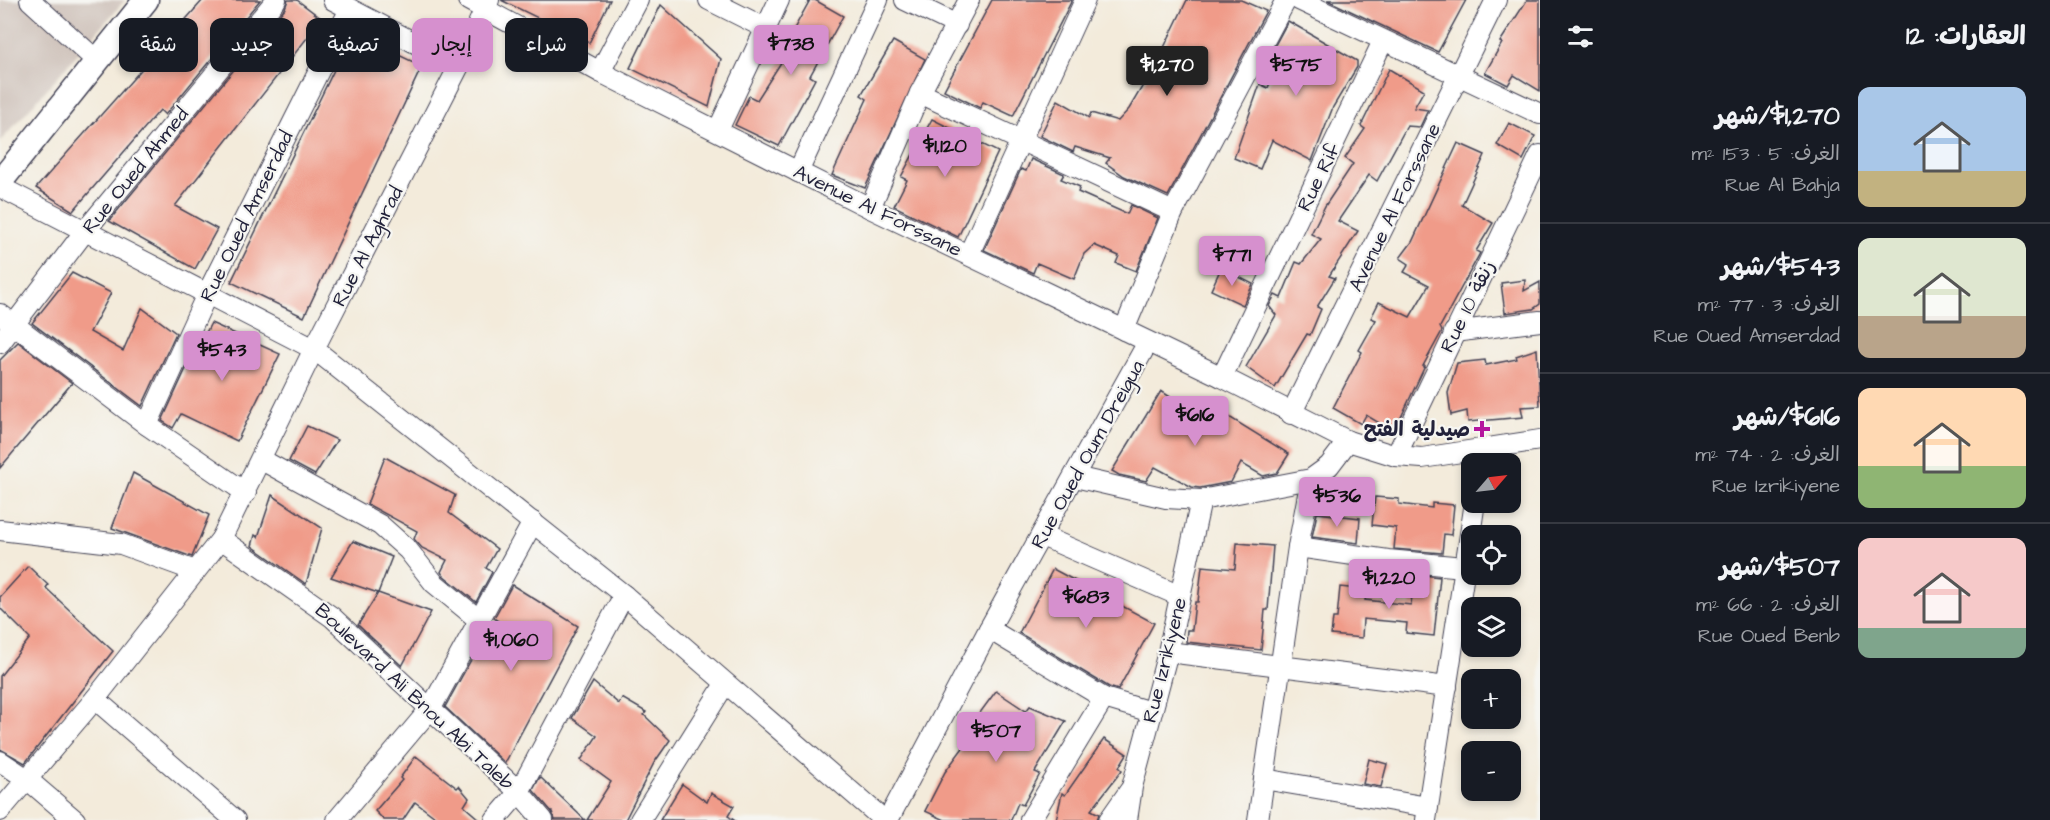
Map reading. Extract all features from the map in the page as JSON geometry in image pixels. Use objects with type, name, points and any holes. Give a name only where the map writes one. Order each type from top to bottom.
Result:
[{"type":"street","points":[[30,0],[97,61]]},
{"type":"street","points":[[0,182],[147,0]]},
{"type":"street","name":"Rue Oued Ahmed","points":[[0,343],[7,320],[276,0]]},
{"type":"street","points":[[600,72],[638,0]]},
{"type":"street","points":[[709,0],[765,28]]},
{"type":"street","points":[[718,130],[778,0]]},
{"type":"street","points":[[798,172],[879,0]]},
{"type":"street","points":[[905,0],[957,25]]},
{"type":"street","points":[[870,208],[920,93],[969,0]]},
{"type":"street","points":[[969,254],[1085,0]]},
{"type":"street","points":[[1124,330],[1173,212],[1286,0]]},
{"type":"street","points":[[1299,0],[1540,114]]},
{"type":"street","name":"Avenue Al Forssane","points":[[1291,414],[1496,0]]},
{"type":"street","name":"Avenue Al Forssane","points":[[481,3],[600,72],[870,208],[1222,377],[1348,441],[1396,456],[1461,457]]},
{"type":"street","name":"Rue Al Aghrad","points":[[476,18],[481,3]]},
{"type":"street","points":[[341,4],[412,41]]},
{"type":"street","name":"Rue Oued Amserdad","points":[[147,425],[341,4]]},
{"type":"street","name":"Rue Rif","points":[[1222,377],[1383,41]]},
{"type":"street","name":"Rue Al Aghrad","points":[[0,811],[95,699],[221,539],[246,493],[314,349],[456,72]]},
{"type":"street","points":[[920,93],[1173,212]]},
{"type":"street","name":"Rue 10 زنقة","points":[[1396,456],[1540,155]]},
{"type":"street","points":[[0,187],[314,349],[624,595],[884,820]]},
{"type":"street","points":[[7,320],[147,425],[246,493]]},
{"type":"street","points":[[1454,332],[1540,321]]},
{"type":"street","name":"Rue Oued Oum Dreigua","points":[[888,820],[989,629],[1148,342]]},
{"type":"street","name":"Avenue Al Forssane","points":[[1496,453],[1540,440]]},
{"type":"street","points":[[1075,477],[1166,498],[1201,500],[1311,479],[1329,466],[1348,441]]},
{"type":"street","points":[[262,460],[380,525],[408,550],[434,583],[479,620]]},
{"type":"street","points":[[1258,820],[1283,665],[1298,547],[1311,479]]},
{"type":"street","name":"Rue Izrikiyene","points":[[1127,820],[1132,787],[1168,652],[1201,500]]},
{"type":"street","points":[[337,820],[431,708],[532,522]]},
{"type":"street","points":[[0,530],[121,544],[195,571]]},
{"type":"street","points":[[1042,536],[1180,596]]},
{"type":"street","name":"Boulevard Ali Bnou Abi Taleb","points":[[221,539],[332,616],[519,792],[543,820]]},
{"type":"street","points":[[1298,547],[1389,560],[1461,567]]},
{"type":"street","points":[[1264,779],[1427,813],[1461,585]]},
{"type":"street","points":[[495,820],[519,792],[624,595]]},
{"type":"street","points":[[989,629],[1104,698],[1151,712]]},
{"type":"street","points":[[1168,652],[1447,687]]},
{"type":"street","points":[[646,818],[725,684]]},
{"type":"street","points":[[1030,820],[1104,698]]},
{"type":"street","points":[[95,699],[236,820]]},
{"type":"street","points":[[0,761],[27,778],[75,820]]},
{"type":"street","points":[[1109,820],[1132,787]]},
{"type":"shaded area","points":[[0,0],[125,0],[0,142]]},
{"type":"building","points":[[203,0],[260,0],[245,18],[210,18],[210,61],[165,115],[160,110],[73,211],[36,188],[139,72],[198,72],[198,18],[187,18]]},
{"type":"building","points":[[288,0],[297,0],[321,18],[306,18],[306,39],[294,55],[294,18],[277,18]]},
{"type":"building","points":[[501,0],[610,0],[589,43],[588,18],[538,18]]},
{"type":"building","points":[[810,0],[815,0],[843,16],[810,76],[815,79],[779,146],[735,125],[749,96],[757,100],[789,50],[784,47]]},
{"type":"building","points":[[992,0],[1072,0],[1013,116],[983,102],[980,108],[944,90]]},
{"type":"building","points":[[1187,0],[1241,0],[1266,11],[1168,196],[1124,176],[1106,163],[1110,158],[1075,147],[1073,152],[1040,136],[1058,100],[1089,118],[1091,113],[1118,121],[1129,109],[1158,60]]},
{"type":"building","points":[[1327,0],[1466,0],[1438,52]]},
{"type":"building","points":[[1527,0],[1540,0],[1540,91],[1514,75],[1508,85],[1485,73],[1502,43],[1500,42]]},
{"type":"building","points":[[661,5],[721,59],[709,107],[630,68]]},
{"type":"building","points":[[1288,21],[1357,61],[1357,67],[1333,107],[1312,161],[1272,140],[1260,169],[1234,158],[1260,84],[1268,88],[1282,51],[1274,47]]},
{"type":"building","points":[[893,41],[925,59],[865,188],[832,175],[867,99],[861,95]]},
{"type":"building","points":[[400,56],[412,61],[412,72],[419,72],[304,317],[231,282],[333,72],[400,72]]},
{"type":"building","points":[[1389,69],[1424,90],[1414,108],[1428,110],[1420,127],[1407,126],[1377,181],[1369,175],[1338,221],[1358,231],[1329,276],[1335,278],[1317,307],[1321,309],[1310,335],[1307,334],[1275,388],[1246,367],[1276,315],[1269,306],[1275,295],[1281,298],[1296,262],[1301,264],[1321,239],[1311,234],[1325,206],[1353,164],[1345,158],[1365,129],[1361,126]]},
{"type":"building","points":[[232,72],[280,72],[175,206],[217,229],[195,269],[109,221]]},
{"type":"building","points":[[932,119],[998,152],[958,237],[894,206],[907,180],[901,177]]},
{"type":"building","points":[[1509,123],[1535,136],[1523,160],[1497,145]]},
{"type":"building","points":[[1458,143],[1485,155],[1462,205],[1493,223],[1476,251],[1480,253],[1440,327],[1442,331],[1423,366],[1425,366],[1394,432],[1366,415],[1361,424],[1333,408],[1362,352],[1359,350],[1376,320],[1371,318],[1379,302],[1410,317],[1429,285],[1404,272],[1409,264],[1400,258],[1412,242]]},
{"type":"building","points":[[1031,159],[1064,174],[1061,179],[1080,187],[1078,192],[1127,214],[1131,205],[1158,218],[1136,271],[1116,263],[1119,256],[1094,245],[1084,254],[1074,279],[1037,263],[1033,273],[984,250],[1021,169],[1026,171]]},
{"type":"building","points":[[1221,268],[1253,284],[1243,305],[1211,290]]},
{"type":"building","points":[[72,273],[111,293],[90,332],[123,351],[142,308],[176,333],[142,406],[32,323]]},
{"type":"building","points":[[1525,280],[1524,291],[1540,282],[1540,304],[1533,309],[1505,313],[1501,283]]},
{"type":"building","points":[[211,323],[280,354],[237,441],[181,414],[173,428],[162,421],[196,347],[198,348]]},
{"type":"building","points":[[18,342],[72,383],[0,468],[0,360]]},
{"type":"building","points":[[1537,349],[1540,406],[1521,407],[1523,417],[1468,422],[1467,411],[1451,415],[1448,393],[1457,363],[1485,360],[1486,365],[1517,359],[1516,356]]},
{"type":"building","points":[[1161,391],[1187,408],[1190,404],[1220,424],[1226,415],[1289,454],[1277,473],[1263,476],[1241,463],[1231,482],[1200,488],[1192,487],[1155,467],[1146,481],[1119,475],[1112,471]]},
{"type":"building","points":[[307,426],[337,440],[315,475],[289,461]]},
{"type":"building","points":[[385,457],[455,495],[449,513],[497,549],[486,568],[492,572],[476,602],[443,575],[441,572],[447,560],[422,548],[414,539],[417,531],[367,504]]},
{"type":"building","points":[[133,473],[209,515],[192,557],[112,528]]},
{"type":"building","points":[[272,495],[322,528],[306,584],[252,546],[255,535],[258,537]]},
{"type":"building","points":[[1375,497],[1399,499],[1399,504],[1432,508],[1432,503],[1454,505],[1451,535],[1444,534],[1442,553],[1394,549],[1396,528],[1372,525]]},
{"type":"building","points":[[1317,513],[1360,518],[1358,543],[1312,537]]},
{"type":"building","points":[[353,541],[392,557],[378,593],[331,577]]},
{"type":"building","points":[[1237,543],[1273,546],[1268,610],[1265,610],[1261,650],[1186,642],[1187,630],[1192,630],[1195,602],[1198,602],[1202,566],[1235,569]]},
{"type":"building","points":[[28,566],[48,585],[46,588],[113,651],[25,763],[0,749],[0,676],[30,638],[0,608],[0,597]]},
{"type":"building","points":[[1053,569],[1154,623],[1118,690],[1109,687],[1019,633]]},
{"type":"building","points":[[1414,574],[1440,577],[1434,636],[1406,633],[1407,623],[1363,619],[1362,638],[1331,635],[1333,618],[1337,618],[1340,587],[1367,590],[1365,600],[1411,605]]},
{"type":"building","points":[[512,585],[578,626],[505,763],[445,707],[487,631],[536,648],[494,618]]},
{"type":"building","points":[[378,593],[431,612],[402,666],[358,625]]},
{"type":"building","points":[[593,682],[619,704],[622,698],[646,712],[644,715],[670,740],[654,763],[625,820],[587,820],[611,782],[581,760],[597,736],[572,718]]},
{"type":"building","points":[[996,691],[1026,711],[1030,706],[1066,721],[1035,772],[1040,774],[1023,805],[1018,803],[1011,820],[945,820],[925,811],[945,772],[974,733],[968,729]]},
{"type":"building","points":[[1104,739],[1127,754],[1119,767],[1122,770],[1091,810],[1099,814],[1097,820],[1056,820],[1062,793],[1065,795]]},
{"type":"building","points":[[416,756],[457,788],[459,786],[469,798],[464,806],[480,820],[439,820],[415,802],[403,820],[384,820],[375,811],[402,780],[400,778]]},
{"type":"building","points":[[1369,759],[1387,764],[1381,787],[1363,784]]},
{"type":"building","points":[[540,777],[585,820],[555,820],[552,812],[533,790]]},
{"type":"building","points":[[682,784],[707,802],[711,793],[734,806],[728,816],[734,820],[660,820]]},
{"type":"place","name":"صيدلية الفتح","points":[[1482,429]]}]
